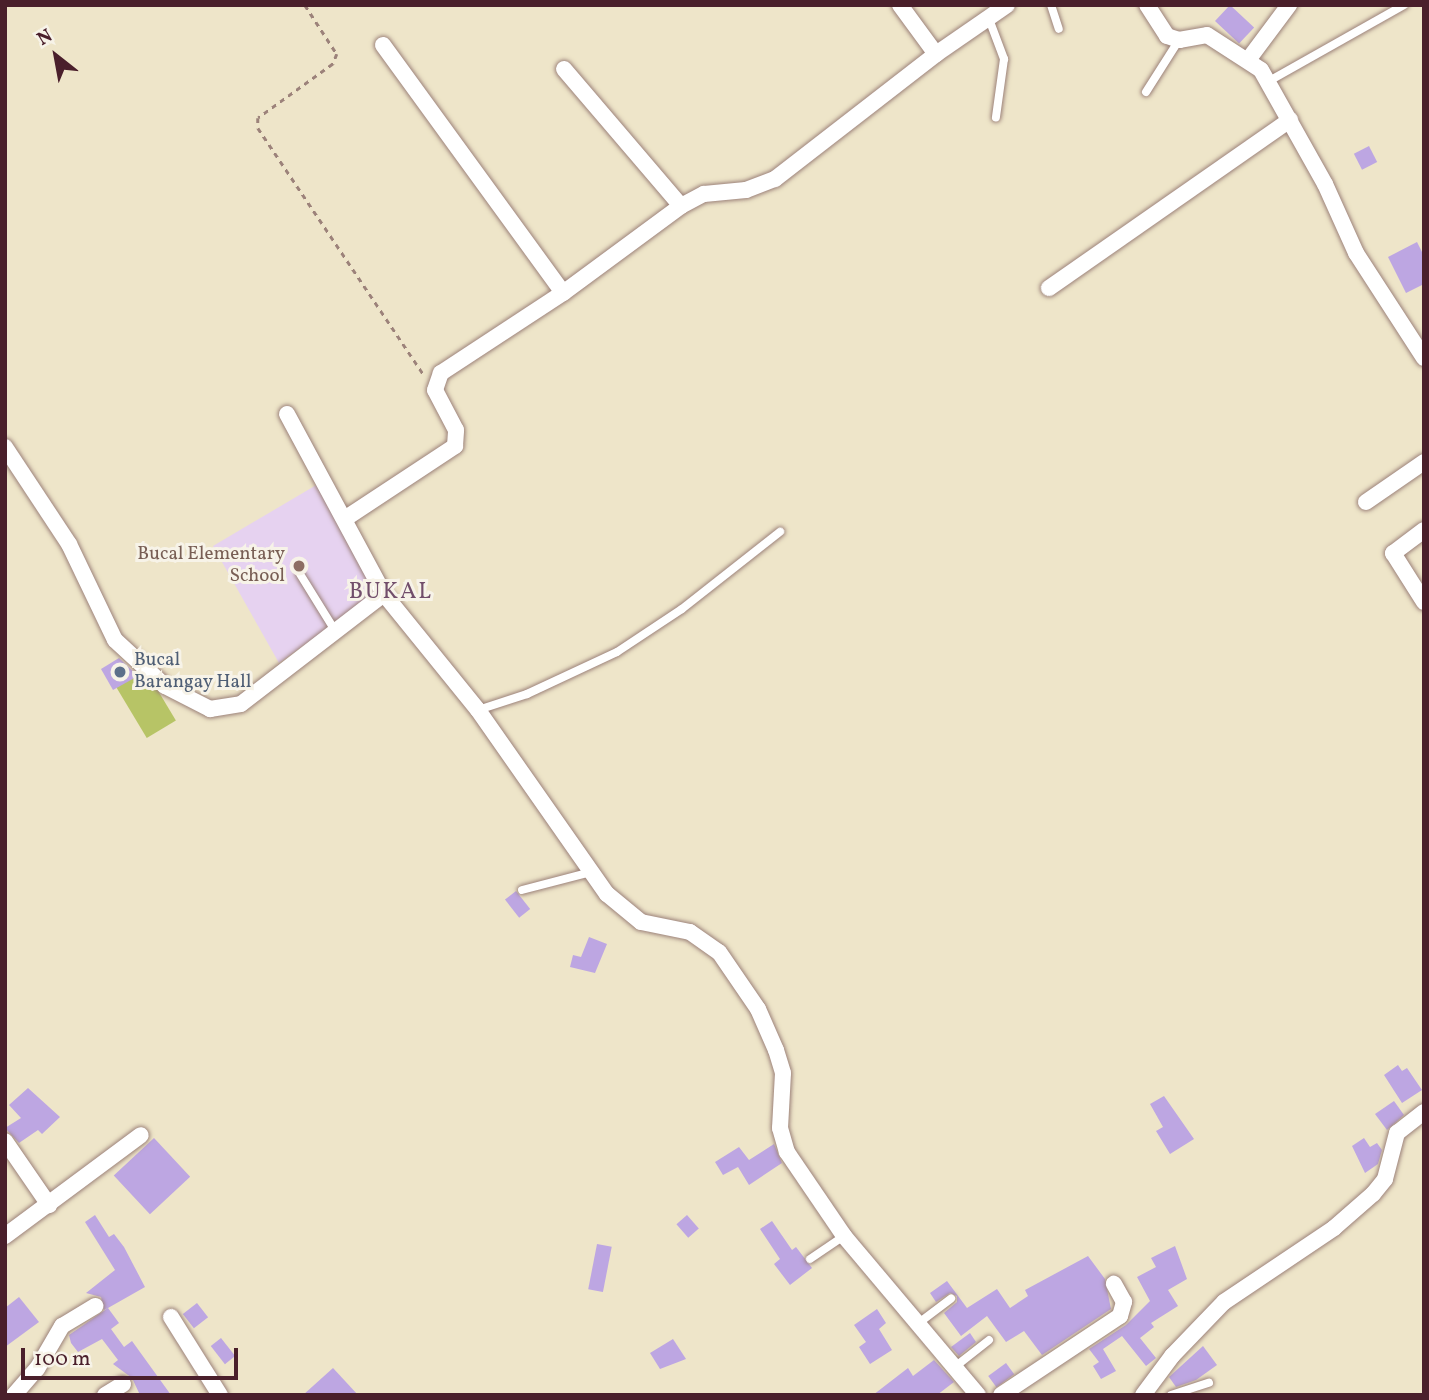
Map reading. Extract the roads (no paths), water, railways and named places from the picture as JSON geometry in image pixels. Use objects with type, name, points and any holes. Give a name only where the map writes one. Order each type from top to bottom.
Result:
[{"type":"street","points":[[900,5],[936,54]]},
{"type":"street","points":[[346,519],[455,446],[457,430],[435,390],[441,373],[563,293],[681,206],[704,194],[746,190],[775,179],[936,54],[1007,5]]},
{"type":"street","points":[[1147,5],[1167,36],[1179,40],[1207,35],[1248,60],[1269,81],[1356,253],[1424,358]]},
{"type":"street","points":[[1248,60],[1289,5]]},
{"type":"street","points":[[383,45],[563,293]]},
{"type":"street","points":[[565,69],[681,206]]},
{"type":"street","points":[[1049,288],[1290,120]]},
{"type":"street","points":[[287,414],[346,519],[384,594],[478,710],[591,872],[627,913],[641,922],[703,937],[727,963],[758,1009],[783,1073],[781,1142],[844,1236],[920,1322],[978,1395]]},
{"type":"street","points":[[5,447],[69,544],[115,640],[164,686],[210,709],[241,704],[384,594]]},
{"type":"street","points":[[1366,502],[1424,462]]},
{"type":"street","points":[[1424,530],[1393,554],[1424,602]]},
{"type":"street","points":[[1143,1395],[1172,1356],[1224,1302],[1334,1228],[1373,1194],[1385,1179],[1397,1133],[1424,1112]]},
{"type":"street","points":[[5,1236],[141,1135]]},
{"type":"street","points":[[5,1141],[49,1205]]},
{"type":"street","points":[[1001,1395],[1120,1316],[1125,1302],[1114,1284]]},
{"type":"street","points":[[14,1395],[37,1369],[62,1326],[95,1306]]},
{"type":"street","points":[[171,1317],[220,1395]]},
{"type":"street","points":[[105,1395],[123,1384]]},
{"type":"lane","points":[[1051,5],[1059,29]]},
{"type":"lane","points":[[1269,81],[1404,5]]},
{"type":"lane","points":[[989,19],[1004,59],[996,117]]},
{"type":"lane","points":[[1146,92],[1179,40]]},
{"type":"lane","points":[[478,710],[538,690],[617,652],[682,609],[780,532]]},
{"type":"lane","points":[[300,574],[336,632]]},
{"type":"lane","points":[[522,890],[591,872]]},
{"type":"lane","points":[[810,1259],[844,1236]]},
{"type":"lane","points":[[920,1322],[951,1299]]},
{"type":"lane","points":[[956,1366],[989,1340]]},
{"type":"lane","points":[[1171,1395],[1209,1383]]},
{"type":"place","name":"Bucal Elementary School","points":[[299,566]]},
{"type":"place","name":"Bucal Barangay Hall","points":[[120,672]]},
{"type":"district","name":"BUKAL","points":[[391,592]]}]
